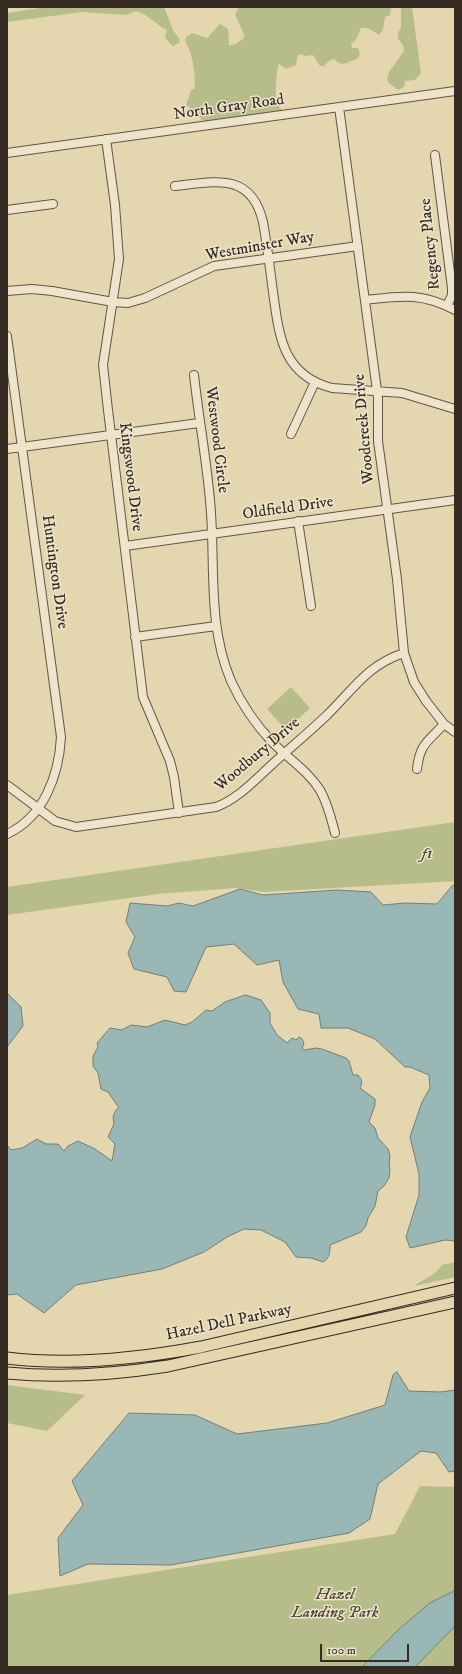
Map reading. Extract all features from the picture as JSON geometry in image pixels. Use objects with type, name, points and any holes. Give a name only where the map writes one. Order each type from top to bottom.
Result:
[{"type":"main road","name":"Hazel Dell Parkway","points":[[7,1358],[24,1360],[80,1361],[131,1358],[161,1354],[201,1347],[455,1288]]},
{"type":"main road","name":"Hazel Dell Parkway","points":[[7,1373],[88,1374],[124,1372],[168,1366],[455,1302]]},
{"type":"street","name":"North Gray Road","points":[[7,153],[455,91]]},
{"type":"street","name":"Woodcreek Drive","points":[[339,107],[377,391],[378,441],[397,579],[404,653],[414,682],[426,701],[444,724],[455,732]]},
{"type":"street","name":"Kingswood Drive","points":[[106,139],[118,238],[119,259],[103,365],[143,697],[170,761],[174,777],[179,813]]},
{"type":"street","name":"Regency Place","points":[[435,154],[452,283],[452,295],[447,306]]},
{"type":"street","points":[[174,186],[224,181],[240,187],[249,193],[260,210],[281,340],[292,363],[299,371],[322,386],[344,390],[377,391],[402,394],[455,409]]},
{"type":"street","points":[[7,210],[53,204]]},
{"type":"street","name":"Westminster Way","points":[[7,292],[32,289],[128,303],[145,298],[214,266],[358,246]]},
{"type":"street","points":[[365,300],[409,295],[422,297],[455,310]]},
{"type":"street","name":"Huntington Drive","points":[[7,336],[61,737],[58,766],[47,796],[25,822],[7,834]]},
{"type":"street","name":"Westwood Circle","points":[[194,375],[210,502],[216,626],[224,661],[240,698],[263,732],[307,774],[320,790],[335,833]]},
{"type":"street","points":[[291,434],[315,382]]},
{"type":"street","points":[[7,449],[199,423]]},
{"type":"street","name":"Oldfield Drive","points":[[125,546],[455,500]]},
{"type":"street","points":[[298,521],[311,606]]},
{"type":"street","points":[[135,637],[216,626]]},
{"type":"street","name":"Woodbury Drive","points":[[7,785],[55,821],[76,827],[210,808],[228,802],[328,714],[373,668],[388,659],[404,653]]},
{"type":"street","points":[[417,769],[419,754],[422,747],[444,724]]},
{"type":"green space","points":[[47,7],[164,7],[173,30],[180,40],[179,43],[173,46],[165,38],[167,30],[145,15],[136,11],[127,15],[82,12],[7,22],[7,13]]},
{"type":"green space","points":[[239,7],[391,7],[390,15],[385,17],[383,30],[379,35],[368,28],[361,28],[357,38],[351,44],[352,48],[358,48],[360,54],[357,59],[343,64],[334,59],[329,61],[324,66],[320,66],[313,55],[305,56],[302,54],[298,55],[296,65],[286,69],[279,64],[276,100],[283,111],[205,122],[186,105],[191,90],[195,88],[195,76],[190,52],[185,40],[187,36],[192,33],[207,38],[220,24],[228,29],[229,45],[234,45],[244,38],[244,34],[235,15]]},
{"type":"green space","points":[[401,7],[412,7],[421,73],[415,80],[405,81],[404,87],[398,90],[389,83],[387,79],[389,72],[404,51],[403,45],[398,39],[398,33],[401,28]]},
{"type":"green space","points":[[291,687],[310,708],[286,730],[267,709]]},
{"type":"green space","name":"f1","points":[[455,822],[455,881],[264,892],[236,888],[158,894],[7,915],[7,887]]},
{"type":"green space","points":[[455,1262],[455,1277],[414,1286],[433,1274],[442,1265]]},
{"type":"green space","points":[[7,1385],[85,1395],[47,1431],[7,1423]]},
{"type":"green space","name":"Hazel Landing Park","points":[[420,1486],[455,1487],[455,1591],[430,1603],[399,1629],[362,1667],[7,1667],[7,1595],[395,1534]]},
{"type":"green space","points":[[455,1626],[455,1667],[415,1667],[419,1661]]},
{"type":"water","points":[[455,885],[455,1241],[445,1240],[410,1248],[406,1237],[419,1195],[419,1174],[410,1137],[422,1102],[430,1088],[429,1075],[410,1067],[405,1067],[375,1039],[348,1028],[321,1028],[319,1014],[298,1009],[283,982],[279,960],[257,965],[234,944],[206,947],[186,992],[174,991],[167,977],[134,969],[128,953],[135,937],[126,922],[130,903],[167,906],[179,903],[193,906],[240,889],[263,895],[337,890],[371,892],[383,905],[405,903],[437,904],[452,886]]},
{"type":"water","points":[[7,993],[21,1007],[23,1026],[7,1047]]},
{"type":"water","points":[[246,995],[261,1000],[270,1013],[270,1023],[277,1035],[287,1043],[292,1038],[296,1040],[299,1037],[304,1043],[302,1049],[322,1049],[346,1058],[349,1061],[353,1075],[358,1075],[361,1080],[362,1084],[360,1088],[375,1099],[375,1105],[369,1122],[375,1128],[378,1138],[388,1149],[390,1156],[390,1170],[389,1178],[384,1186],[378,1191],[375,1206],[368,1218],[366,1226],[361,1232],[330,1245],[328,1257],[323,1262],[311,1258],[296,1257],[285,1242],[261,1230],[244,1229],[227,1237],[204,1252],[162,1269],[76,1285],[44,1313],[17,1294],[7,1295],[7,1145],[11,1150],[22,1148],[37,1139],[46,1144],[58,1144],[64,1151],[68,1146],[78,1141],[95,1149],[112,1161],[115,1144],[108,1137],[114,1124],[113,1117],[116,1110],[119,1108],[108,1092],[101,1089],[98,1073],[93,1066],[93,1056],[98,1047],[97,1043],[110,1028],[122,1030],[131,1025],[147,1027],[165,1020],[185,1025],[192,1022],[206,1010],[212,1011],[225,1002]]},
{"type":"water","points":[[397,1372],[409,1391],[440,1392],[455,1390],[455,1471],[449,1472],[436,1453],[421,1451],[378,1484],[370,1519],[349,1533],[171,1565],[88,1564],[60,1576],[58,1538],[83,1505],[72,1481],[129,1413],[195,1415],[237,1434],[327,1423],[385,1405],[393,1375]]},
{"type":"water","points":[[455,1591],[455,1626],[415,1667],[362,1667],[399,1629],[430,1603]]}]
